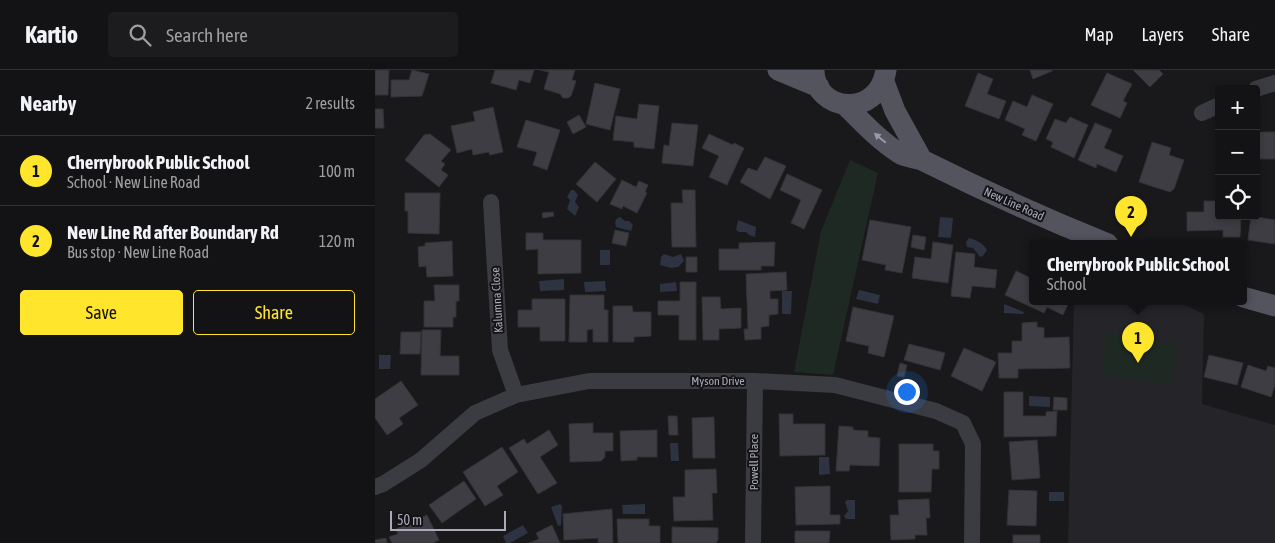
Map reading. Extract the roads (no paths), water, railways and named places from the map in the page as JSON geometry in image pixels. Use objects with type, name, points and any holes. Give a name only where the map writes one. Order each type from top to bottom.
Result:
[{"type":"main road","points":[[778,70],[817,79]]},
{"type":"main road","points":[[845,105],[869,100],[878,92],[885,76]]},
{"type":"main road","points":[[885,76],[895,111],[922,160]]},
{"type":"main road","name":"New Line Road","points":[[817,79],[825,96],[845,105],[901,155],[922,160],[1013,204],[1098,240]]},
{"type":"main road","points":[[1247,298],[1275,306]]},
{"type":"street","points":[[1260,88],[1275,83]]},
{"type":"street","points":[[1202,113],[1215,107]]},
{"type":"street","name":"Kalumna Close","points":[[491,202],[500,350],[515,395]]},
{"type":"street","name":"Myson Drive","points":[[375,487],[421,460],[475,413],[515,395],[589,380],[755,380],[835,386],[936,411],[963,424],[973,444],[972,543]]},
{"type":"street","name":"Powell Place","points":[[753,543],[755,380]]},
{"type":"water","points":[[571,190],[574,190],[578,195],[575,202],[579,207],[575,216],[567,209],[570,200],[567,197]]},
{"type":"water","points":[[620,217],[633,225],[631,231],[616,227],[615,222]]},
{"type":"water","points":[[940,217],[953,218],[951,238],[938,237]]},
{"type":"water","points":[[738,220],[756,227],[755,237],[746,232],[736,230]]},
{"type":"water","points":[[969,238],[985,247],[987,250],[983,256],[980,257],[973,248],[967,247],[966,242]]},
{"type":"water","points":[[600,250],[610,250],[610,265],[600,265]]},
{"type":"water","points":[[664,254],[673,257],[681,254],[684,261],[678,267],[671,268],[660,265],[661,257]]},
{"type":"water","points":[[564,279],[564,290],[540,291],[539,281]]},
{"type":"water","points":[[605,281],[606,291],[585,292],[584,282]]},
{"type":"water","points":[[676,282],[677,291],[660,292],[660,284]]},
{"type":"water","points":[[859,290],[880,295],[878,304],[856,299]]},
{"type":"water","points":[[782,291],[792,291],[791,314],[782,314]]},
{"type":"water","points":[[1004,304],[1024,312],[1023,314],[1004,313]]},
{"type":"water","points":[[379,355],[391,355],[390,369],[379,369]]},
{"type":"water","points":[[1029,396],[1050,397],[1050,407],[1029,406]]},
{"type":"water","points":[[670,443],[678,443],[679,461],[671,461]]},
{"type":"water","points":[[819,457],[829,457],[830,474],[819,475]]},
{"type":"water","points":[[1049,492],[1064,492],[1064,501],[1049,501]]},
{"type":"water","points":[[847,500],[855,500],[855,519],[846,519],[844,516],[848,511],[845,502]]},
{"type":"water","points":[[560,504],[562,506],[561,525],[558,526],[551,507]]},
{"type":"water","points":[[645,504],[645,514],[623,514],[622,505]]},
{"type":"water","points":[[523,525],[528,533],[510,543],[506,543],[503,536]]},
{"type":"place","name":"New Line Rd after Boundary Rd","points":[[1131,237]]},
{"type":"place","name":"Cherrybrook Public School","points":[[1138,363]]}]
